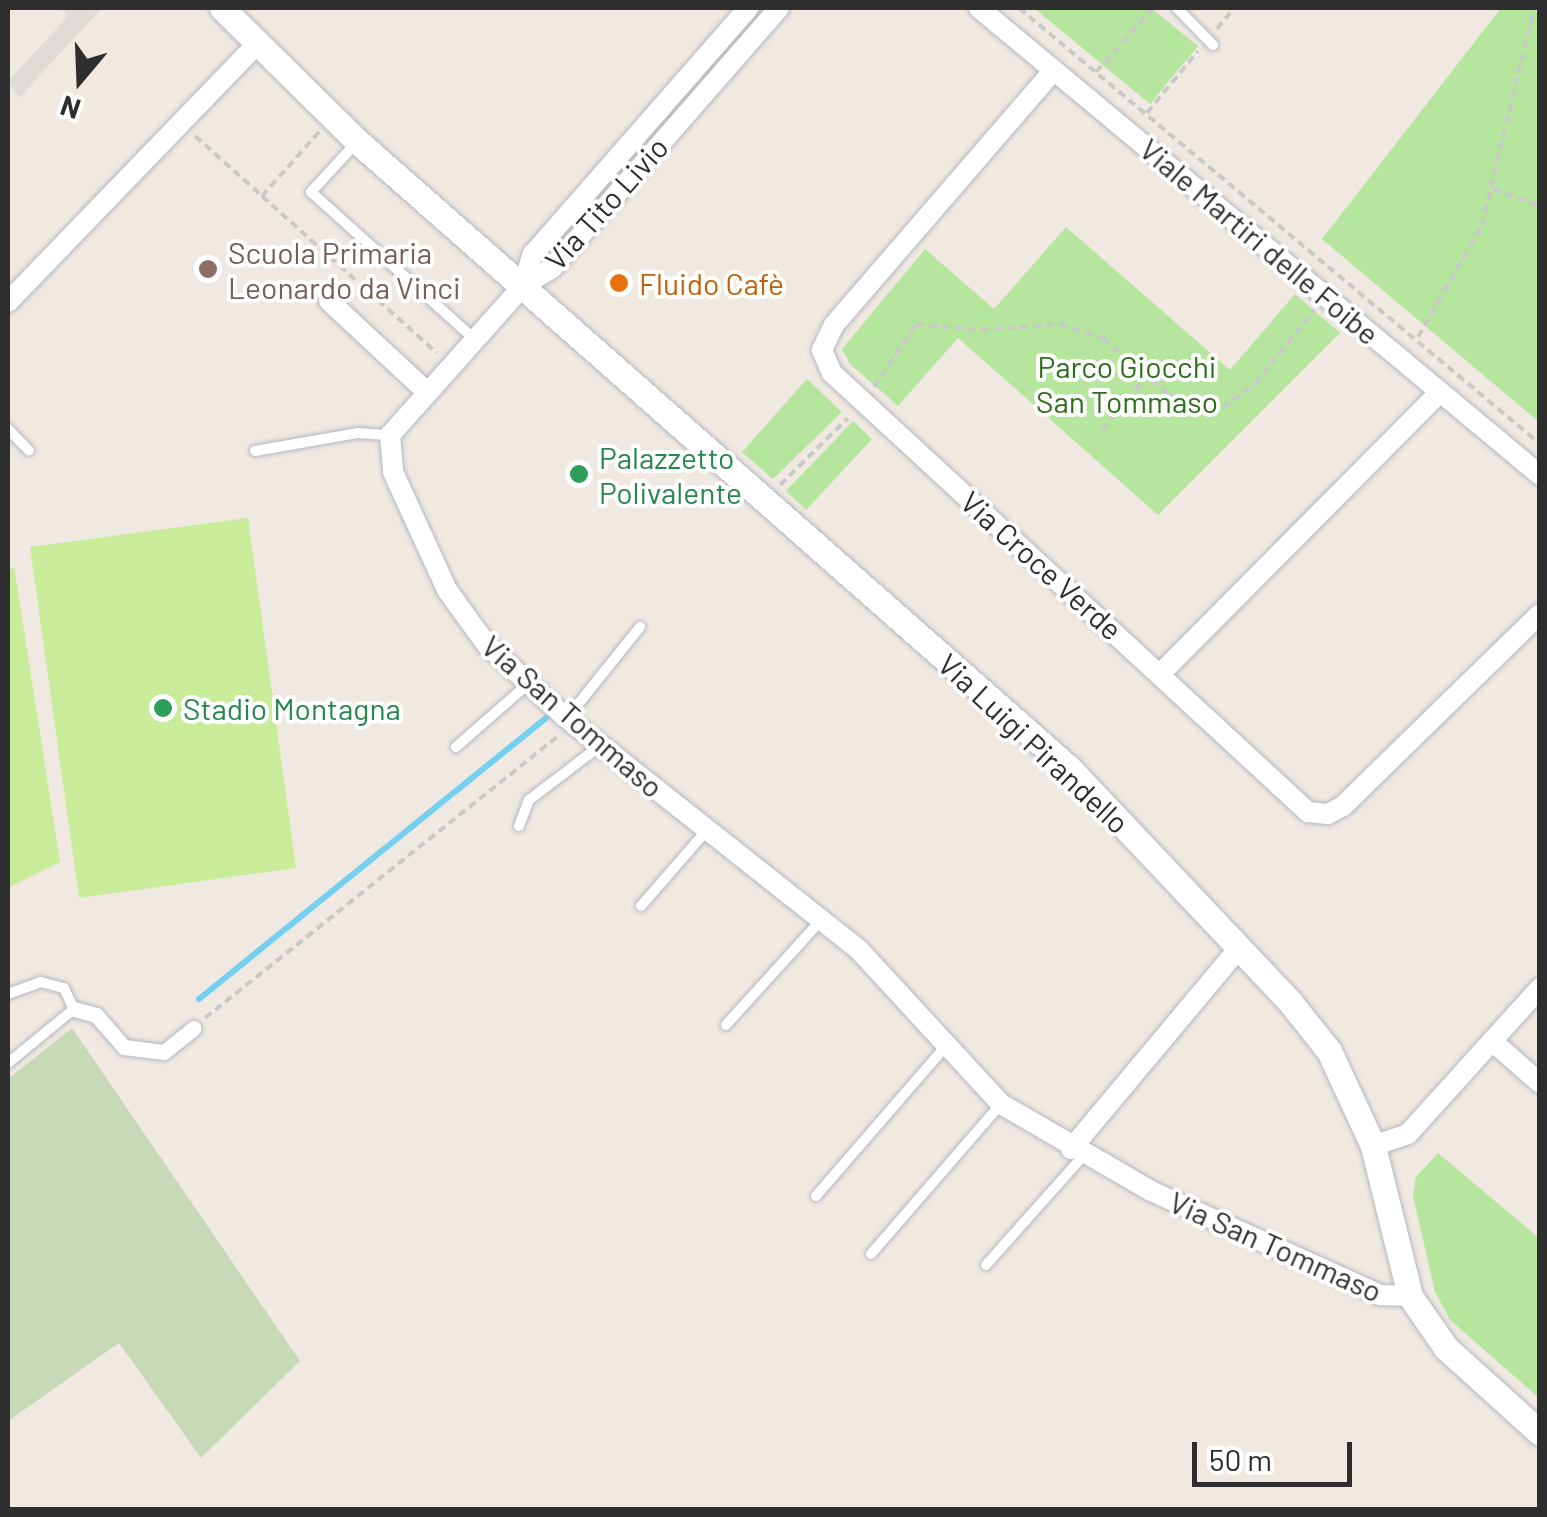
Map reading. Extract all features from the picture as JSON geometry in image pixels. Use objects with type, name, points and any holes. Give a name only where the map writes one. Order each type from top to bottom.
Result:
[{"type":"street","points":[[222,8],[357,141],[522,287],[390,434]]},
{"type":"street","name":"Via Tito Livio","points":[[522,287],[533,254],[748,8]]},
{"type":"street","name":"Via Tito Livio","points":[[522,287],[552,268],[779,8]]},
{"type":"street","name":"Viale Martiri delle Foibe","points":[[979,8],[1540,475]]},
{"type":"street","points":[[727,32],[745,47]]},
{"type":"street","points":[[8,302],[258,44]]},
{"type":"street","name":"Via Croce Verde","points":[[1054,70],[834,324],[822,350],[848,390],[1161,673],[1291,801],[1328,814],[1540,614]]},
{"type":"street","name":"Via Luigi Pirandello","points":[[522,287],[1070,768],[1329,1051],[1373,1146],[1410,1296]]},
{"type":"street","points":[[329,301],[426,391]]},
{"type":"street","points":[[1161,673],[1440,392]]},
{"type":"street","name":"Via San Tommaso","points":[[390,434],[393,472],[466,624],[528,684],[564,726],[601,745],[822,920],[896,985],[1001,1104],[1077,1152],[1380,1296],[1410,1296],[1446,1348],[1540,1433]]},
{"type":"street","points":[[1077,1152],[1238,948]]},
{"type":"street","points":[[1373,1146],[1408,1134],[1540,988]]},
{"type":"street","points":[[74,1009],[96,1015],[124,1047],[164,1052],[194,1028]]},
{"type":"street","points":[[1492,1041],[1540,1083]]},
{"type":"lane","points":[[1178,8],[1210,42]]},
{"type":"lane","points":[[357,141],[311,192],[474,339]]},
{"type":"lane","points":[[8,429],[30,451]]},
{"type":"lane","points":[[254,451],[358,433],[390,434]]},
{"type":"lane","points":[[564,726],[640,627]]},
{"type":"lane","points":[[456,747],[528,684]]},
{"type":"lane","points":[[519,826],[529,800],[601,745]]},
{"type":"lane","points":[[641,906],[708,829]]},
{"type":"lane","points":[[726,1024],[822,920]]},
{"type":"lane","points":[[8,994],[40,982],[64,988],[74,1009],[8,1063]]},
{"type":"lane","points":[[816,1196],[946,1046]]},
{"type":"lane","points":[[871,1254],[1001,1104]]},
{"type":"lane","points":[[986,1266],[1077,1152]]},
{"type":"path","points":[[1019,8],[1418,337],[1540,444]]},
{"type":"path","points":[[1096,72],[1153,8]]},
{"type":"path","points":[[1147,113],[1210,42],[1234,8]]},
{"type":"path","points":[[1418,337],[1454,280],[1493,190],[1534,8]]},
{"type":"path","points":[[192,132],[262,196]]},
{"type":"path","points":[[1493,190],[1540,206]]},
{"type":"path","points":[[872,389],[902,336],[916,324],[934,322],[981,330],[1060,324],[1102,338],[1146,377],[1212,415],[1255,384],[1315,308]]},
{"type":"path","points":[[1102,430],[1146,377]]},
{"type":"path","points":[[776,489],[853,412]]},
{"type":"path","points":[[194,1028],[564,726]]},
{"type":"green space","points":[[1034,8],[1151,8],[1198,46],[1150,104]]},
{"type":"green space","points":[[1501,8],[1532,8],[1539,14],[1539,422],[1322,239]]},
{"type":"green space","name":"Parco Giocchi San Tommaso","points":[[1066,227],[1230,370],[1295,294],[1340,333],[1158,515],[958,338],[898,406],[850,364],[842,349],[925,249],[994,309]]},
{"type":"green space","points":[[807,379],[842,412],[773,479],[742,452]]},
{"type":"green space","points":[[853,421],[872,439],[806,510],[786,491]]},
{"type":"green space","name":"Stadio Montagna","points":[[248,518],[296,868],[79,898],[30,547]]},
{"type":"green space","points":[[14,566],[60,862],[8,888],[8,572]]},
{"type":"green space","points":[[72,1028],[300,1361],[201,1458],[119,1343],[8,1421],[8,1079]]},
{"type":"green space","points":[[1438,1153],[1539,1238],[1539,1398],[1450,1320],[1435,1292],[1413,1196],[1416,1177]]},
{"type":"shaded area","points":[[60,8],[102,8],[19,98],[8,81],[68,16]]},
{"type":"waterway","points":[[199,999],[548,716]]},
{"type":"place","name":"Scuola Primaria Leonardo da Vinci","points":[[208,269]]},
{"type":"place","name":"Fluido Cafè","points":[[619,283]]},
{"type":"place","name":"Palazzetto Polivalente","points":[[579,474]]},
{"type":"place","name":"Stadio Montagna","points":[[163,708]]}]
